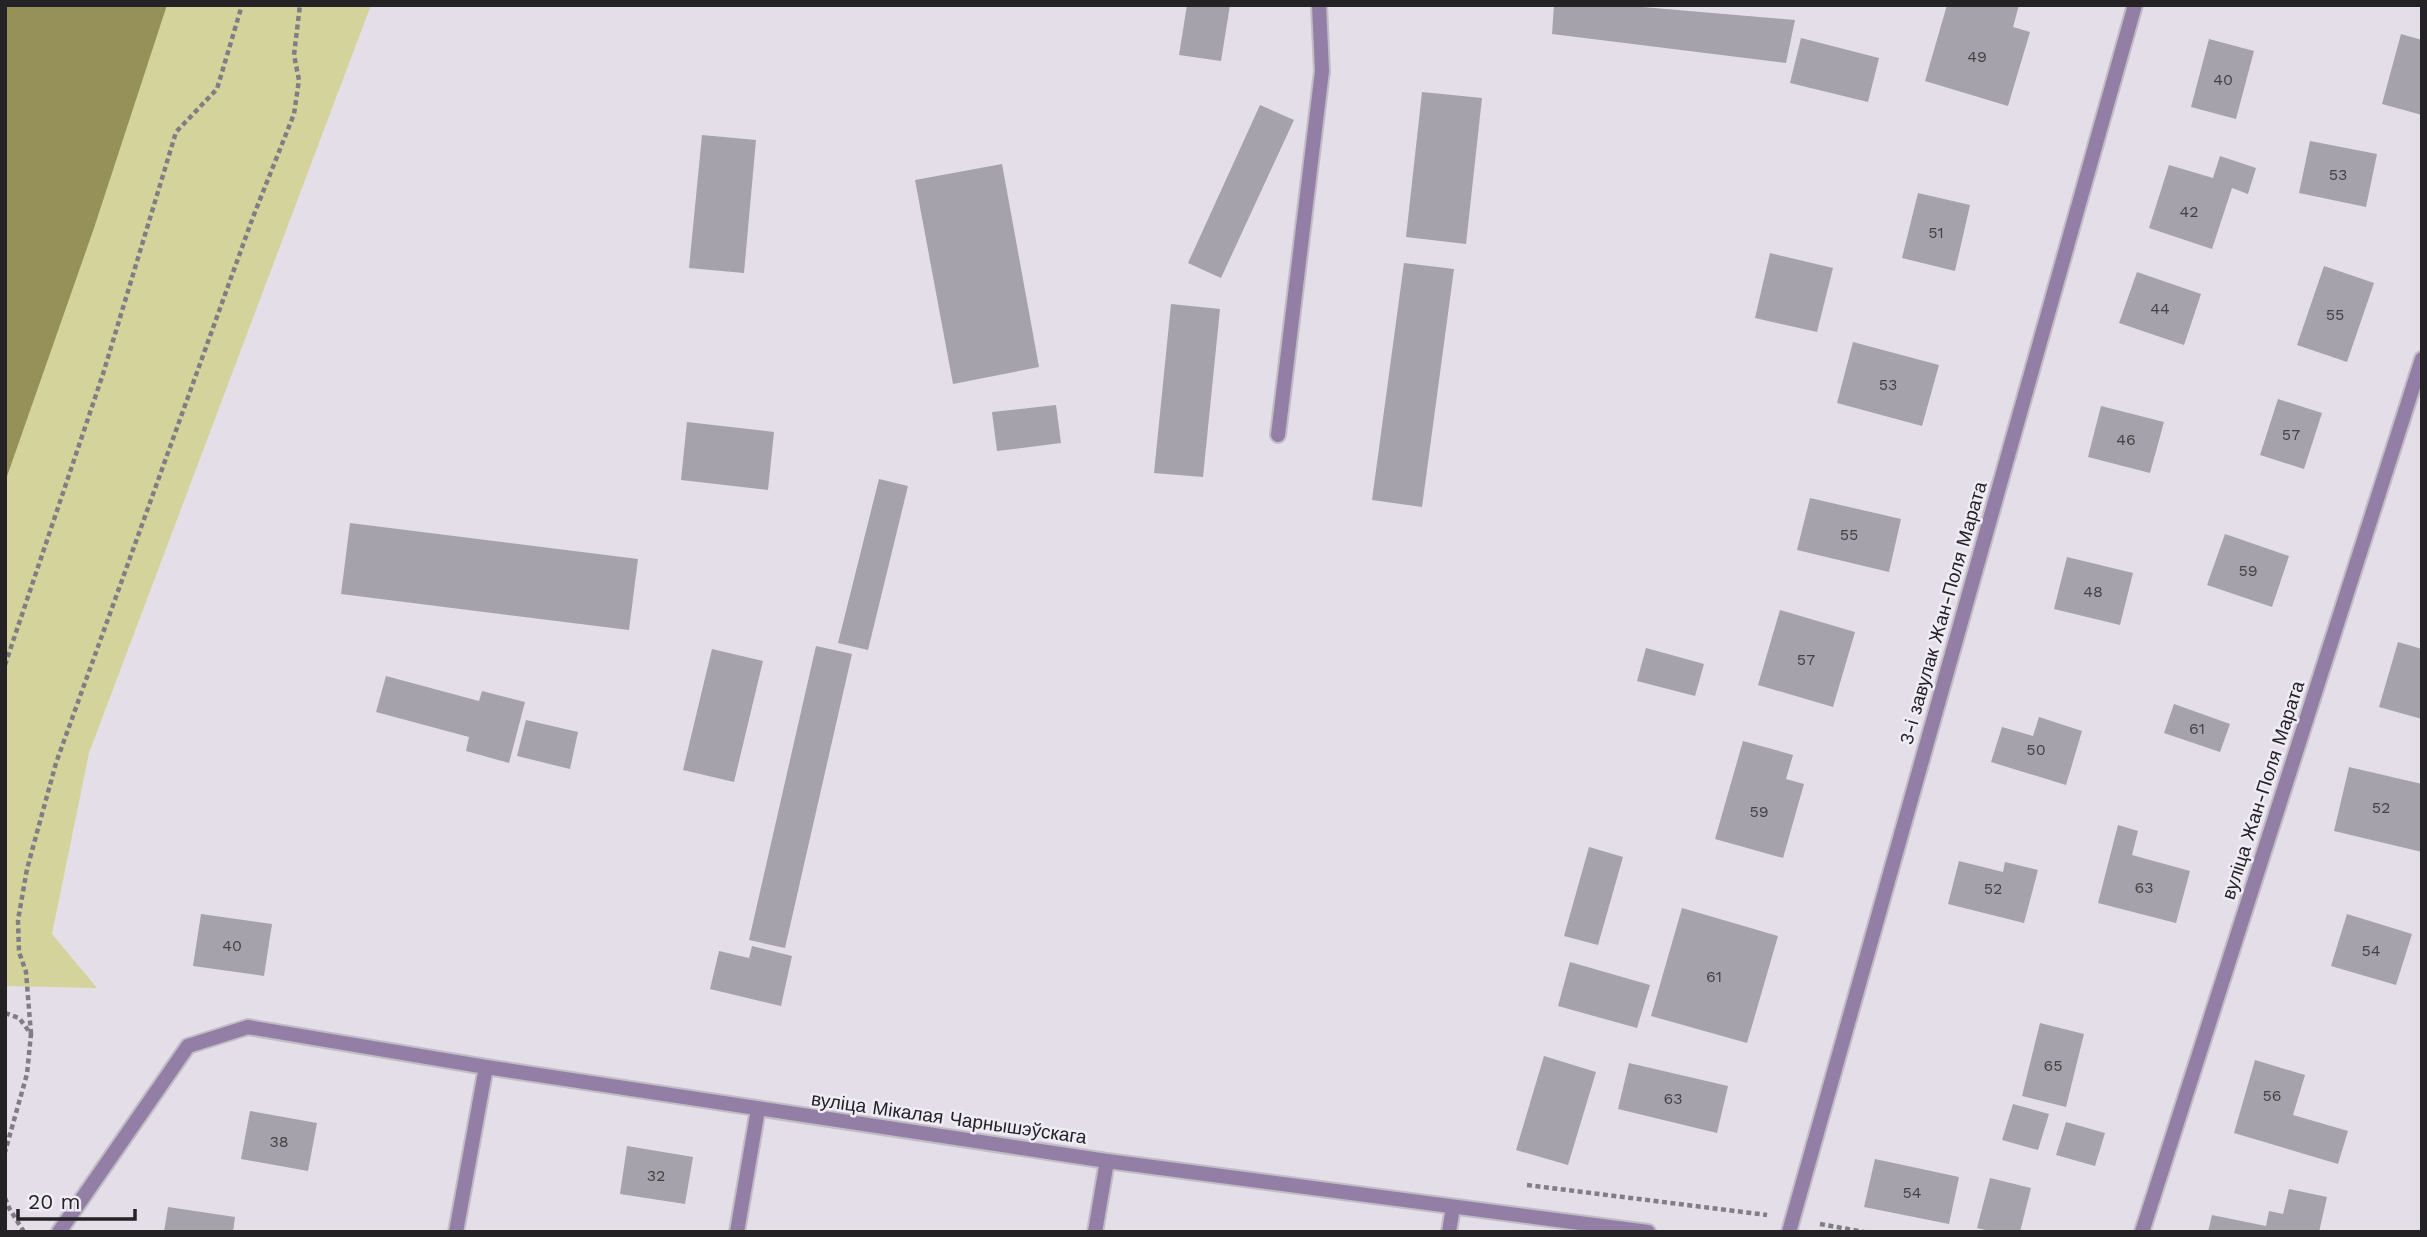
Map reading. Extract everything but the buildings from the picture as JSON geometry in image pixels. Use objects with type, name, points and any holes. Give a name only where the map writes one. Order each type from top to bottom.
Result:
[{"type":"street","points":[[1278,435],[1322,71],[1319,5]]},
{"type":"street","name":"3-і завулак Жан-Поля Марата","points":[[1791,1225],[2135,5]]},
{"type":"street","name":"вуліца Жан-Поля Марата","points":[[2142,1232],[2422,359]]},
{"type":"street","name":"вуліца Мікалая Чарнышэўскага","points":[[59,1232],[188,1046],[248,1027],[486,1067],[1108,1161],[1647,1232]]},
{"type":"street","points":[[456,1232],[486,1067]]},
{"type":"street","points":[[737,1232],[758,1109]]},
{"type":"street","points":[[1095,1232],[1108,1161]]},
{"type":"street","points":[[1448,1232],[1453,1208]]},
{"type":"path","points":[[5,666],[103,374],[176,132],[217,89],[242,5]]},
{"type":"path","points":[[5,1152],[27,1074],[31,1034],[26,972],[19,952],[18,920],[27,869],[56,762],[253,217],[294,114],[299,80],[294,55],[300,5]]},
{"type":"path","points":[[5,1013],[19,1018],[31,1034]]},
{"type":"path","points":[[1527,1185],[1791,1225],[1864,1232]]},
{"type":"path","points":[[5,1198],[24,1232]]},
{"type":"shaded area","points":[[5,5],[167,5],[94,228],[5,482]]},
{"type":"shaded area","points":[[155,5],[371,5],[89,753],[52,934],[97,988],[5,986],[5,467]]}]
